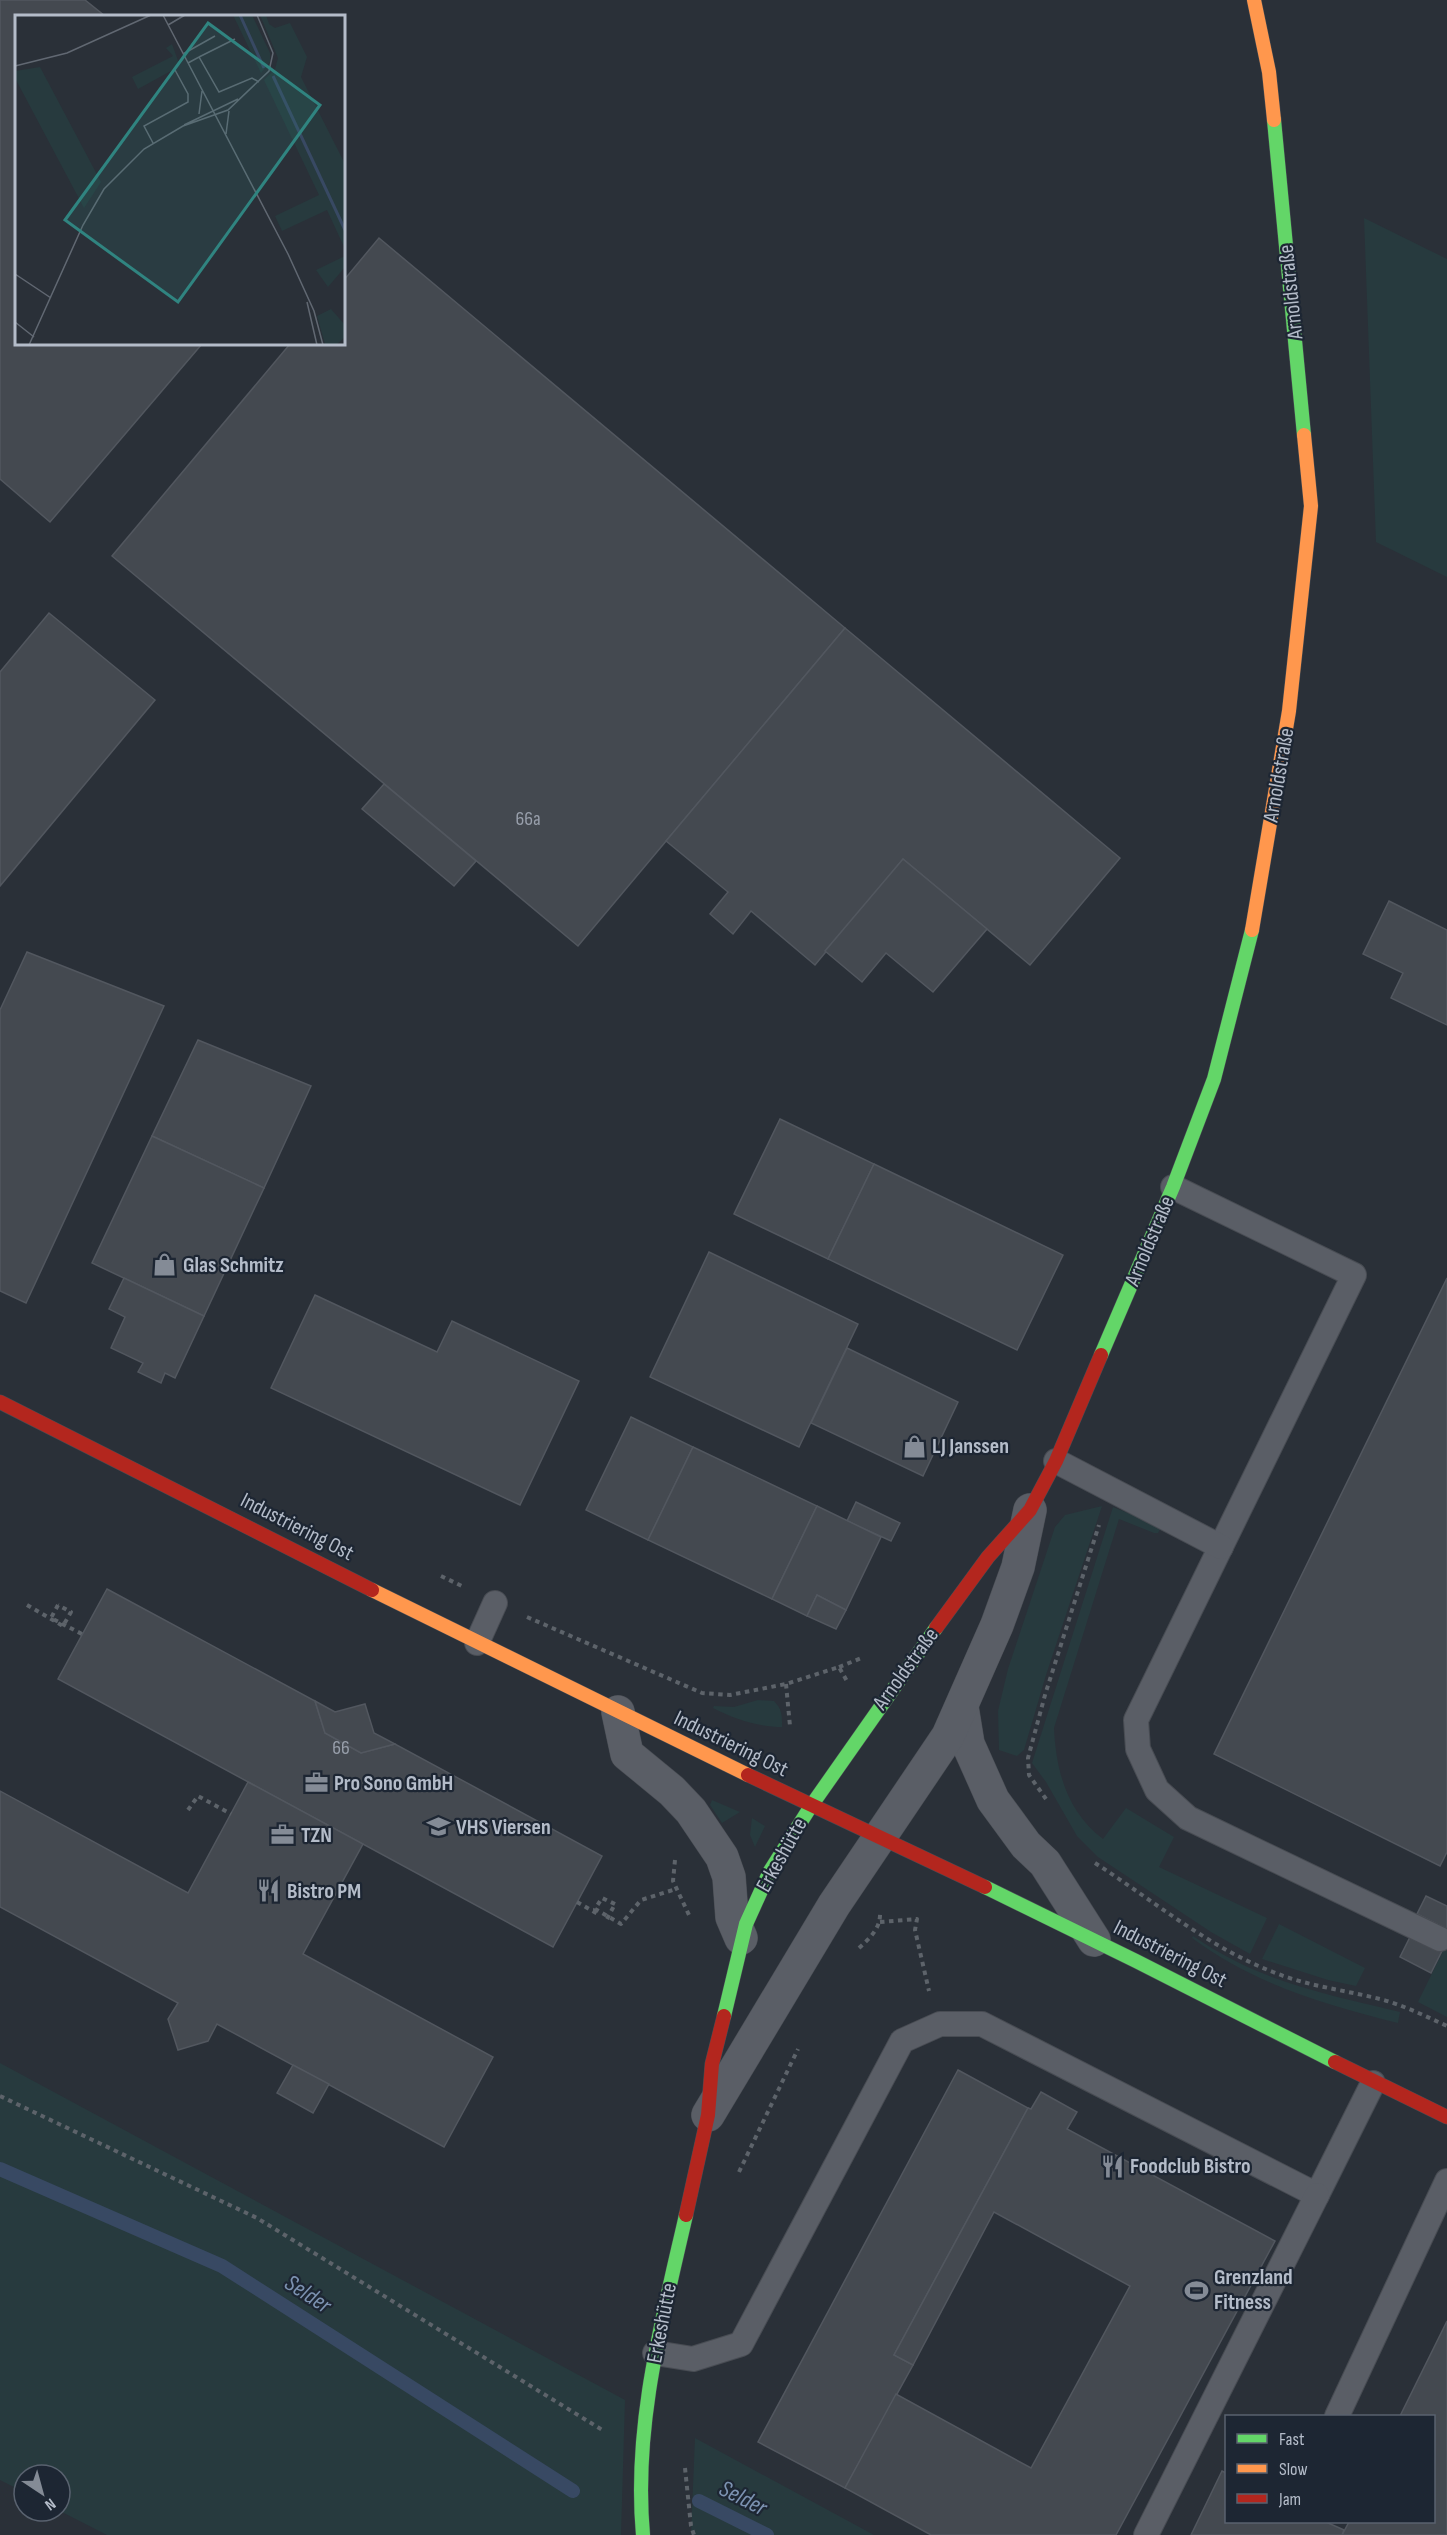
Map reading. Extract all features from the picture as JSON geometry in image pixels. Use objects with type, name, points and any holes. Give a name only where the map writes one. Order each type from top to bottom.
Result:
[{"type":"street","name":"Arnoldstraße","points":[[811,1806],[881,1704],[988,1557],[1030,1510],[1056,1461],[1173,1187],[1214,1079],[1251,939],[1289,711],[1311,506],[1269,72],[1254,0]]},
{"type":"street","name":"Industriering Ost","points":[[0,1402],[113,1456],[477,1643],[811,1806],[1094,1940],[1373,2083],[1447,2117]]},
{"type":"street","name":"Arnoldstraße","points":[[880,1839],[948,1736],[962,1707],[1018,1567],[1030,1510]]},
{"type":"street","points":[[962,1707],[968,1744],[993,1800],[1026,1845],[1045,1863],[1094,1940]]},
{"type":"street","points":[[618,1712],[627,1754],[672,1791],[692,1811],[722,1857],[729,1877],[732,1917],[741,1938]]},
{"type":"street","name":"Erkeshütte","points":[[643,2535],[640,2501],[642,2454],[655,2353],[708,2115],[712,2064],[741,1938],[770,1871],[811,1806]]},
{"type":"street","name":"Erkeshütte","points":[[708,2115],[834,1905],[880,1839]]},
{"type":"lane","points":[[1173,1187],[1354,1275],[1136,1720],[1138,1749],[1157,1790],[1188,1818],[1440,1939]]},
{"type":"lane","points":[[1056,1461],[1221,1547]]},
{"type":"lane","points":[[477,1643],[495,1603]]},
{"type":"lane","points":[[655,2353],[693,2359],[741,2344],[902,2041],[936,2026],[982,2024],[1317,2194]]},
{"type":"lane","points":[[1146,2535],[1373,2083]]},
{"type":"lane","points":[[1337,2415],[1447,2181]]},
{"type":"path","points":[[1048,1803],[1039,1786],[1029,1775],[1028,1758],[1045,1695],[1102,1518]]},
{"type":"path","points":[[433,1572],[495,1603],[702,1693],[730,1695],[786,1684],[868,1656]]},
{"type":"path","points":[[27,1605],[63,1626],[71,1612],[58,1605],[51,1618],[82,1634]]},
{"type":"path","points":[[839,1667],[853,1687]]},
{"type":"path","points":[[786,1684],[790,1726]]},
{"type":"path","points":[[188,1810],[198,1796],[231,1814]]},
{"type":"path","points":[[677,1853],[673,1866],[673,1881],[692,1923]]},
{"type":"path","points":[[1089,1859],[1215,1945],[1251,1964],[1303,1982],[1382,1999],[1447,2026]]},
{"type":"path","points":[[577,1902],[607,1919],[615,1904],[602,1898],[595,1910],[621,1924],[641,1900],[676,1889]]},
{"type":"path","points":[[852,1954],[872,1935],[880,1922],[917,1919],[915,1930],[936,2026]]},
{"type":"path","points":[[735,2182],[801,2045]]},
{"type":"path","points":[[0,2096],[257,2218],[642,2454],[684,2463],[694,2535]]},
{"type":"green space","points":[[1364,218],[1447,259],[1447,577],[1376,542]]},
{"type":"green space","points":[[1102,1506],[1046,1675],[1024,1750],[1017,1756],[999,1750],[998,1711],[1008,1669],[1055,1527],[1065,1515]]},
{"type":"green space","points":[[1113,1507],[1158,1525],[1160,1529],[1158,1533],[1154,1533],[1119,1519],[1054,1728],[1061,1775],[1080,1816],[1103,1839],[1126,1808],[1174,1837],[1159,1867],[1267,1918],[1250,1954],[1211,1932],[1098,1857],[1077,1836],[1046,1782],[1032,1763]]},
{"type":"green space","points":[[758,1700],[774,1701],[777,1704],[781,1712],[782,1727],[746,1722],[713,1708],[714,1706],[734,1707]]},
{"type":"green space","points":[[712,1800],[740,1812],[722,1823],[710,1805]]},
{"type":"green space","points":[[752,1818],[765,1826],[755,1847],[750,1835]]},
{"type":"green space","points":[[1279,1924],[1365,1968],[1356,1986],[1328,1980],[1262,1959]]},
{"type":"green space","points":[[1193,1936],[1243,1965],[1268,1975],[1318,1992],[1400,2012],[1398,2023],[1344,2009],[1265,1980],[1216,1954],[1192,1938]]},
{"type":"green space","points":[[1447,1943],[1447,2017],[1418,2002]]},
{"type":"green space","points":[[0,2063],[625,2400],[621,2535],[107,2535],[72,2517],[72,2463],[12,2463],[12,2486],[0,2480]]},
{"type":"green space","points":[[695,2438],[874,2535],[691,2535]]},
{"type":"building","points":[[0,0],[85,0],[104,15],[15,15],[15,345],[201,345],[50,522],[0,479]]},
{"type":"building","points":[[379,238],[845,628],[578,946],[112,556],[289,345],[345,345],[345,279]]},
{"type":"building","points":[[49,613],[155,700],[0,886],[0,672]]},
{"type":"building","points":[[845,628],[1120,858],[1030,965],[903,859],[815,965],[751,911],[733,934],[710,914],[728,892],[666,841]]},
{"type":"building","points":[[384,784],[476,861],[454,886],[362,809]]},
{"type":"building","points":[[903,859],[987,929],[933,992],[886,953],[862,982],[825,951]]},
{"type":"building","points":[[1389,901],[1447,930],[1447,1025],[1391,998],[1403,973],[1363,954]]},
{"type":"building","points":[[27,952],[164,1006],[26,1303],[0,1291],[0,1010]]},
{"type":"building","points":[[198,1040],[311,1086],[264,1188],[152,1136]]},
{"type":"building","points":[[780,1119],[874,1164],[828,1259],[734,1214]]},
{"type":"building","points":[[152,1136],[264,1188],[204,1316],[92,1263]]},
{"type":"building","points":[[874,1164],[1063,1255],[1017,1350],[828,1259]]},
{"type":"building","points":[[709,1252],[858,1324],[799,1447],[650,1377]]},
{"type":"building","points":[[124,1278],[204,1316],[175,1378],[165,1373],[161,1383],[138,1372],[143,1363],[111,1348],[125,1317],[109,1309]]},
{"type":"building","points":[[1447,1278],[1447,1852],[1440,1866],[1214,1754]]},
{"type":"building","points":[[315,1295],[437,1352],[452,1321],[579,1381],[520,1505],[271,1388]]},
{"type":"building","points":[[847,1348],[958,1402],[923,1476],[811,1423]]},
{"type":"building","points":[[631,1417],[693,1447],[648,1540],[586,1510]]},
{"type":"building","points":[[693,1447],[817,1506],[772,1599],[648,1540]]},
{"type":"building","points":[[856,1502],[900,1523],[891,1541],[847,1521]]},
{"type":"building","points":[[817,1506],[881,1537],[846,1610],[817,1595],[807,1616],[772,1599]]},
{"type":"building","points":[[107,1589],[315,1701],[325,1733],[361,1753],[395,1744],[602,1856],[553,1947],[58,1679]]},
{"type":"building","points":[[817,1595],[846,1610],[836,1629],[807,1616]]},
{"type":"building","points":[[315,1701],[335,1712],[365,1704],[374,1733],[395,1744],[361,1753],[325,1733]]},
{"type":"building","points":[[248,1782],[363,1844],[303,1954],[493,2057],[444,2147],[217,2024],[208,2041],[178,2050],[168,2019],[178,2003],[0,1907],[0,1791],[188,1893]]},
{"type":"building","points":[[1426,1896],[1447,1906],[1447,1929],[1417,1914]]},
{"type":"building","points":[[1411,1935],[1442,1951],[1431,1973],[1400,1957]]},
{"type":"building","points":[[293,2065],[329,2084],[313,2113],[277,2093]]},
{"type":"building","points":[[958,2070],[1028,2108],[894,2355],[913,2365],[845,2488],[758,2442]]},
{"type":"building","points":[[1041,2092],[1077,2112],[1067,2129],[1275,2241],[1116,2535],[931,2535],[845,2488],[896,2394],[1031,2468],[1130,2286],[994,2212],[913,2365],[894,2355],[1028,2108],[1031,2109]]},
{"type":"building","points":[[1447,2321],[1447,2535],[1342,2535],[1348,2523],[1435,2523],[1435,2415],[1400,2415]]},
{"type":"building","points":[[1222,2471],[1225,2472],[1225,2523],[1328,2523],[1344,2530],[1342,2535],[1191,2535]]},
{"type":"waterway","name":"Selder","points":[[0,2169],[222,2266],[573,2491]]},
{"type":"waterway","name":"Selder","points":[[699,2501],[767,2535]]},
{"type":"traffic: fast","points":[[1274,120],[1304,435]]},
{"type":"traffic: fast","points":[[1101,1355],[1173,1187],[1214,1079],[1252,930]]},
{"type":"traffic: fast","points":[[724,2016],[746,1924],[770,1871],[811,1806],[936,1628]]},
{"type":"traffic: fast","points":[[985,1887],[1335,2062]]},
{"type":"traffic: fast","points":[[643,2535],[642,2454],[646,2414],[659,2334],[686,2215]]},
{"type":"traffic: slow","points":[[1254,0],[1269,72],[1274,120]]},
{"type":"traffic: slow","points":[[1252,930],[1289,711],[1311,506],[1304,435]]},
{"type":"traffic: slow","points":[[372,1590],[748,1775]]},
{"type":"traffic: jam","points":[[936,1628],[988,1557],[1030,1510],[1056,1461],[1101,1355]]},
{"type":"traffic: jam","points":[[0,1402],[372,1590]]},
{"type":"traffic: jam","points":[[748,1775],[985,1887]]},
{"type":"traffic: jam","points":[[686,2215],[708,2115],[712,2064],[724,2016]]},
{"type":"traffic: jam","points":[[1335,2062],[1447,2117]]},
{"type":"place","name":"Glas Schmitz","points":[[165,1265]]},
{"type":"place","name":"LJ Janssen","points":[[914,1446]]},
{"type":"place","name":"Pro Sono GmbH","points":[[316,1783]]},
{"type":"place","name":"VHS Viersen","points":[[438,1827]]},
{"type":"place","name":"TZN","points":[[283,1835]]},
{"type":"place","name":"Bistro PM","points":[[269,1891]]},
{"type":"place","name":"Foodclub Bistro","points":[[1112,2166]]},
{"type":"place","name":"Grenzland Fitness","points":[[1196,2290]]}]
